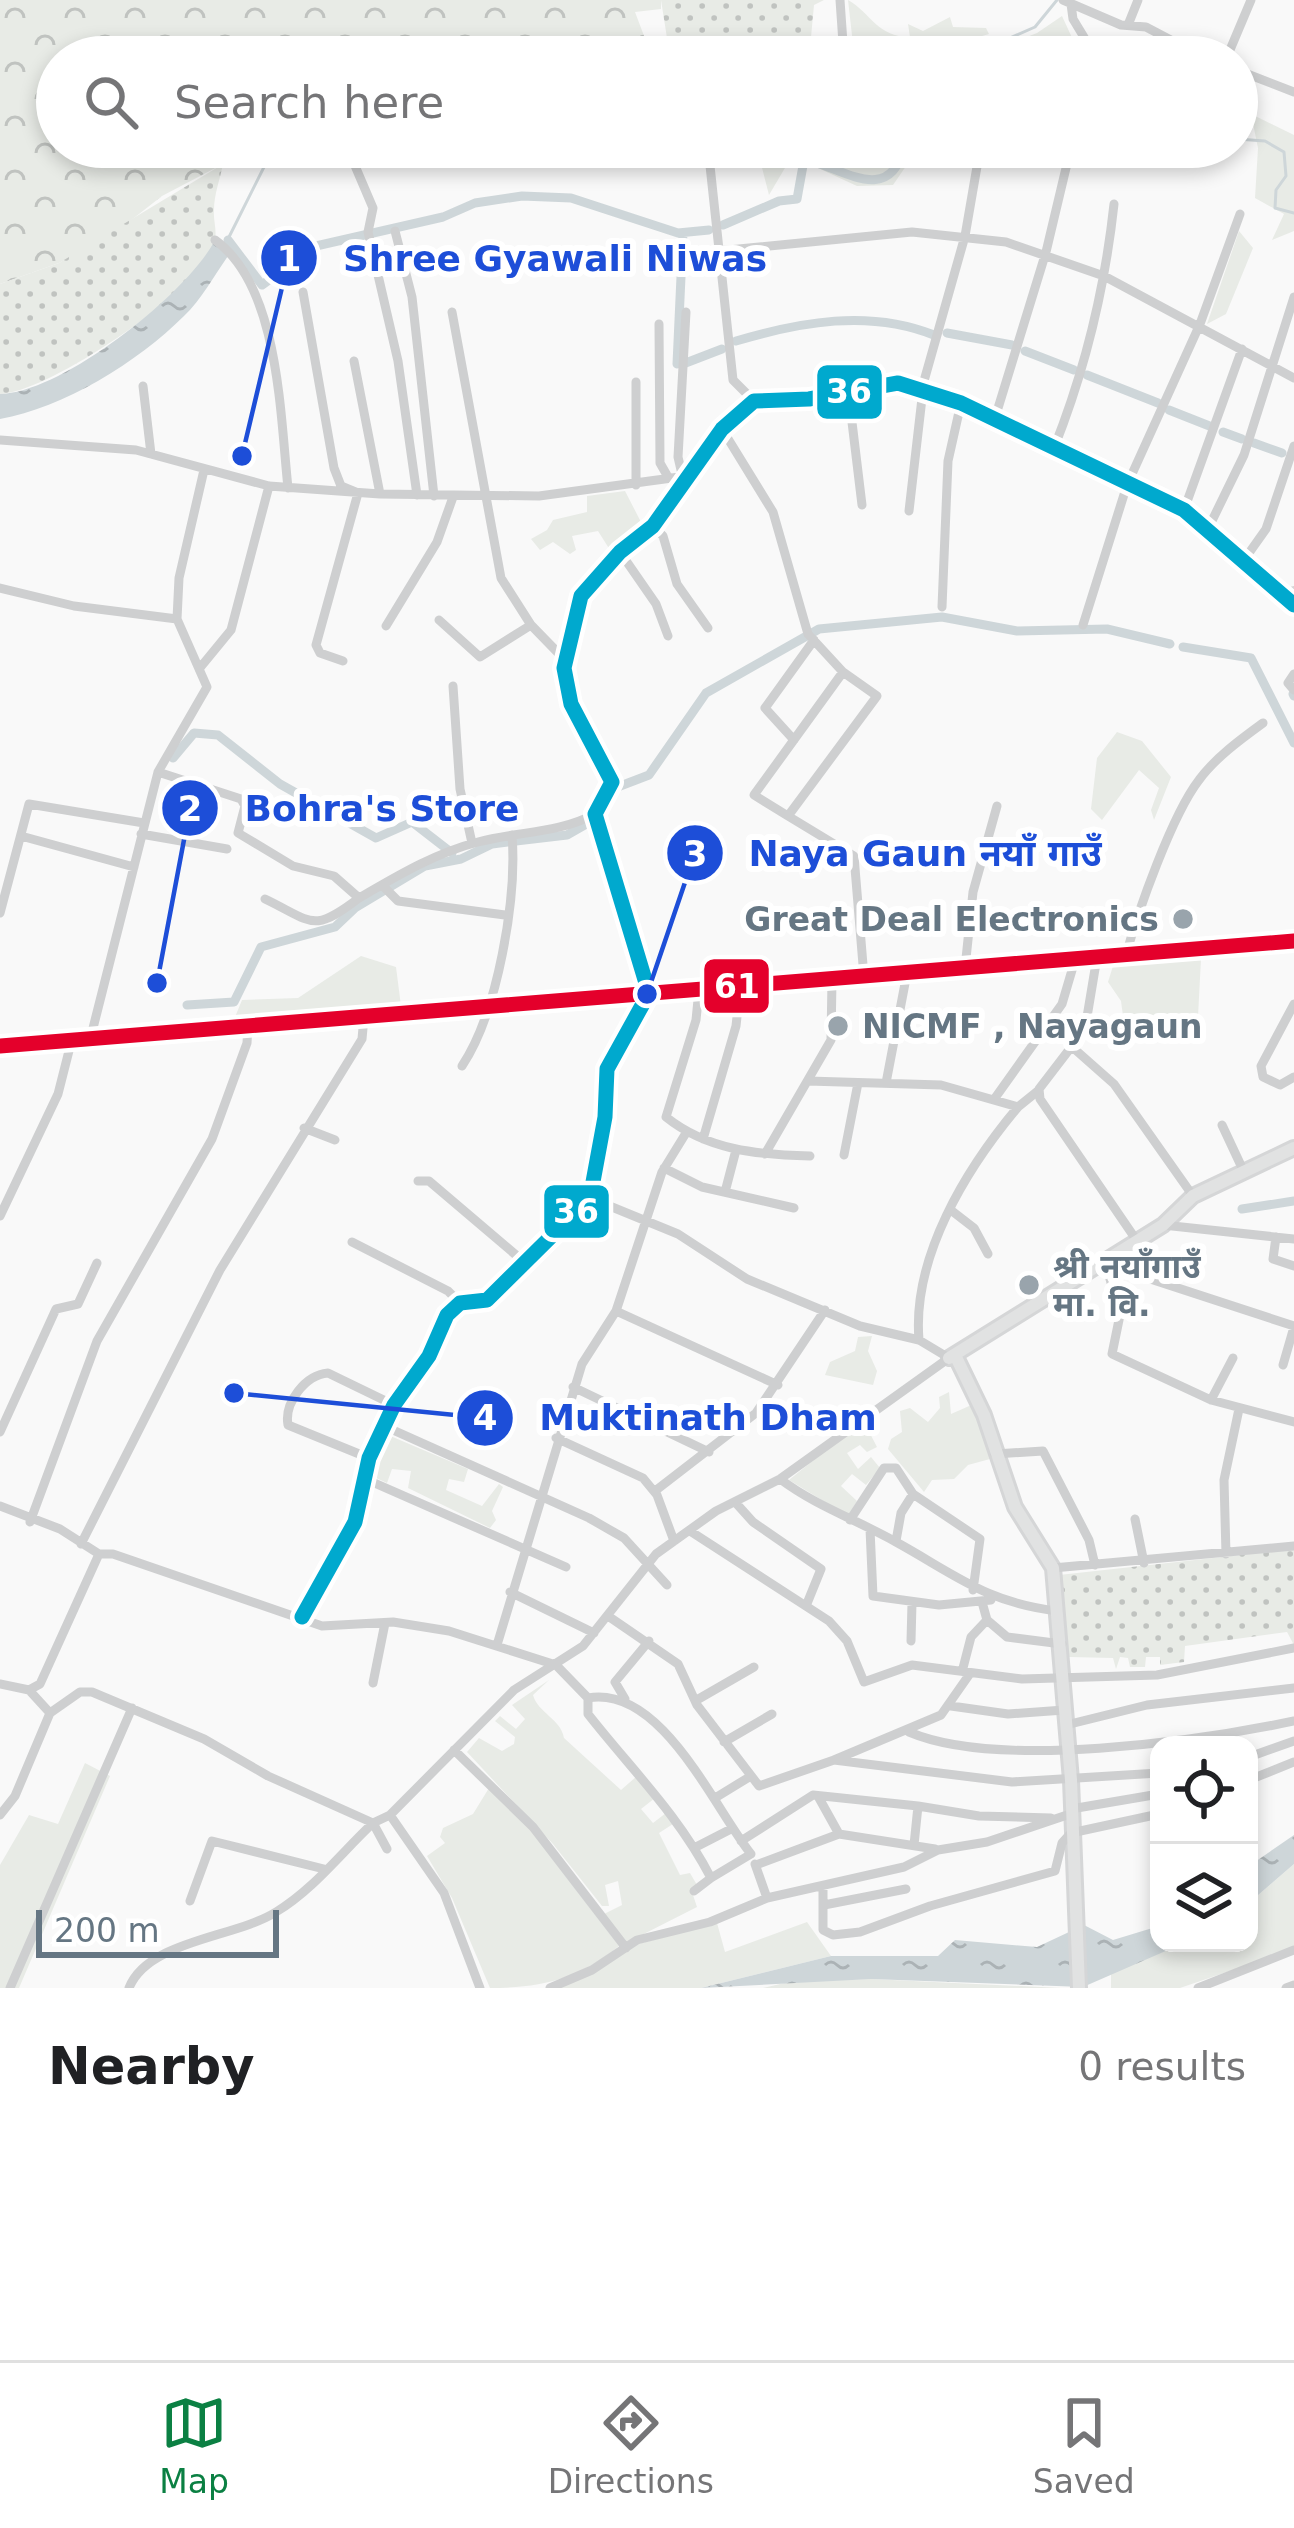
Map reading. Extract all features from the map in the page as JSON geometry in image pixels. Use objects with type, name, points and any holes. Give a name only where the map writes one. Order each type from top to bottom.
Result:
[{"type":"highway","points":[[0,1046],[1294,941]]},
{"type":"street","points":[[840,0],[842,36]]},
{"type":"street","points":[[1128,26],[1138,0]]},
{"type":"street","points":[[1236,36],[1251,0]]},
{"type":"street","points":[[1067,2],[1163,36]]},
{"type":"street","points":[[1067,2],[1083,36]]},
{"type":"street","points":[[1258,78],[1294,92]]},
{"type":"street","points":[[356,168],[373,208],[368,232],[398,361],[417,496]]},
{"type":"street","points":[[710,168],[733,380],[754,401]]},
{"type":"street","points":[[909,511],[922,392],[965,236],[977,168]]},
{"type":"street","points":[[995,418],[1046,252],[1066,168]]},
{"type":"street","points":[[1054,448],[1075,396],[1104,276],[1114,204]]},
{"type":"street","points":[[1083,625],[1127,485],[1200,324],[1240,214]]},
{"type":"street","points":[[394,231],[412,297],[434,496]]},
{"type":"street","points":[[718,251],[912,232],[965,236],[1046,252],[1200,324],[1294,378]]},
{"type":"street","points":[[215,240],[236,255],[257,289],[288,488]]},
{"type":"street","points":[[303,292],[334,468],[340,486],[358,493]]},
{"type":"street","points":[[1208,531],[1244,455],[1294,297]]},
{"type":"street","points":[[452,312],[501,578],[531,625],[566,661]]},
{"type":"street","points":[[686,312],[678,458],[681,470],[694,475]]},
{"type":"street","points":[[659,324],[660,463],[668,477]]},
{"type":"street","points":[[1184,510],[1242,349]]},
{"type":"street","points":[[354,361],[380,494]]},
{"type":"street","points":[[636,382],[636,485]]},
{"type":"street","points":[[265,899],[308,925],[319,925],[441,855],[472,843],[564,830],[595,814],[612,782],[571,704],[566,661],[581,596],[620,553],[653,526],[694,475],[722,429],[754,401],[809,399],[898,383],[962,403],[1184,510],[1293,600]]},
{"type":"street","points":[[143,386],[151,454]]},
{"type":"street","points":[[848,389],[862,506]]},
{"type":"street","points":[[942,607],[948,461],[962,403]]},
{"type":"street","points":[[722,429],[772,512],[812,638],[843,672],[877,697],[788,816]]},
{"type":"street","points":[[0,440],[151,454],[269,486],[417,496],[487,498],[694,475]]},
{"type":"street","points":[[1244,560],[1266,529],[1294,446]]},
{"type":"street","points":[[91,1036],[158,772],[207,687],[177,619],[178,578],[204,470]]},
{"type":"street","points":[[199,669],[231,630],[269,486]]},
{"type":"street","points":[[343,661],[320,653],[316,645],[358,493]]},
{"type":"street","points":[[386,626],[437,542],[453,497]]},
{"type":"street","points":[[653,526],[663,536],[677,584],[708,628]]},
{"type":"street","points":[[620,553],[656,604],[668,636]]},
{"type":"street","points":[[0,588],[74,606],[177,619]]},
{"type":"street","points":[[439,620],[480,657],[531,625]]},
{"type":"street","points":[[794,740],[765,708],[812,638]]},
{"type":"street","points":[[843,672],[754,795],[854,856],[864,977]]},
{"type":"street","points":[[1294,674],[1288,682],[1294,690]]},
{"type":"street","points":[[453,686],[460,788],[472,843]]},
{"type":"street","points":[[1126,955],[1137,914],[1187,798],[1202,776],[1263,723]]},
{"type":"street","points":[[158,772],[241,799],[245,806],[238,832],[293,866],[334,876],[359,898]]},
{"type":"street","points":[[0,914],[29,804],[227,849]]},
{"type":"street","points":[[965,968],[973,892],[997,806]]},
{"type":"street","points":[[302,1617],[355,1522],[369,1458],[394,1405],[429,1356],[447,1315],[460,1303],[487,1300],[590,1198],[605,1117],[607,1069],[649,993],[595,814]]},
{"type":"street","points":[[462,1066],[480,1040],[490,1008],[516,883],[512,835]]},
{"type":"street","points":[[21,836],[134,867]]},
{"type":"street","points":[[382,885],[398,901],[506,915]]},
{"type":"street","points":[[919,1340],[922,1275],[974,1163],[1018,1107],[1039,1089],[1092,1011],[1097,957]]},
{"type":"street","points":[[995,1098],[1062,1004],[1075,960]]},
{"type":"street","points":[[886,1083],[907,973]]},
{"type":"street","points":[[765,1154],[831,1040],[832,980]]},
{"type":"street","points":[[703,1139],[736,1025],[740,989]]},
{"type":"street","points":[[699,991],[696,1020],[665,1106],[666,1117],[686,1133],[736,1150],[810,1156]]},
{"type":"street","points":[[1294,1004],[1261,1066],[1263,1077],[1280,1085],[1294,1077]]},
{"type":"street","points":[[81,1544],[220,1270],[362,1040],[364,1016]]},
{"type":"street","points":[[30,1522],[85,1386],[97,1341],[212,1139],[247,1043],[248,1025]]},
{"type":"street","points":[[0,1216],[58,1094],[72,1039]]},
{"type":"street","points":[[1071,1046],[1114,1084],[1193,1196]]},
{"type":"street","points":[[808,1081],[941,1085],[1018,1107]]},
{"type":"street","points":[[844,1156],[858,1083]]},
{"type":"street","points":[[1039,1089],[1048,1115],[1113,1198],[1137,1240]]},
{"type":"street","points":[[1222,1125],[1244,1172]]},
{"type":"street","points":[[304,1128],[335,1140]]},
{"type":"street","points":[[497,1646],[581,1364],[616,1311],[664,1168],[686,1133]]},
{"type":"street","points":[[129,1988],[135,1972],[164,1954],[275,1913],[374,1822],[390,1815],[514,1690],[556,1665],[594,1633],[644,1564],[674,1541],[780,1479],[952,1357],[1163,1225],[1193,1196],[1294,1148]]},
{"type":"street","points":[[724,1192],[736,1150]]},
{"type":"street","points":[[664,1168],[724,1192],[794,1208]]},
{"type":"street","points":[[418,1181],[429,1181],[523,1261]]},
{"type":"street","points":[[590,1198],[678,1234],[747,1279],[860,1326],[919,1340],[952,1357],[984,1415],[1015,1507],[1053,1568],[1071,1780],[1079,1988]]},
{"type":"street","points":[[952,1211],[974,1228],[988,1254]]},
{"type":"street","points":[[1163,1225],[1294,1239]]},
{"type":"street","points":[[1276,1237],[1273,1259],[1294,1266]]},
{"type":"street","points":[[352,1242],[448,1291],[460,1303]]},
{"type":"street","points":[[1120,1252],[1135,1274],[1294,1327],[1282,1365]]},
{"type":"street","points":[[1105,1261],[1120,1315],[1112,1354],[1211,1400],[1294,1422]]},
{"type":"street","points":[[0,1432],[44,1326],[56,1309],[78,1304],[97,1262]]},
{"type":"street","points":[[655,1491],[757,1413],[825,1310]]},
{"type":"street","points":[[616,1311],[778,1385]]},
{"type":"street","points":[[1211,1400],[1233,1358]]},
{"type":"street","points":[[369,1458],[288,1425],[287,1409],[308,1380],[328,1373],[394,1405]]},
{"type":"street","points":[[573,1387],[709,1452]]},
{"type":"street","points":[[1226,1555],[1224,1480],[1239,1409]]},
{"type":"street","points":[[384,1426],[624,1538],[667,1585]]},
{"type":"street","points":[[556,1438],[643,1478],[655,1491],[674,1541]]},
{"type":"street","points":[[995,1454],[1043,1451],[1089,1540],[1095,1565]]},
{"type":"street","points":[[850,1520],[884,1468],[896,1468],[913,1494],[980,1539],[973,1590]]},
{"type":"street","points":[[363,1478],[566,1567]]},
{"type":"street","points":[[780,1479],[808,1500],[896,1541],[987,1601]]},
{"type":"street","points":[[896,1541],[901,1513],[913,1494]]},
{"type":"street","points":[[735,1502],[821,1569],[806,1606]]},
{"type":"street","points":[[0,1506],[30,1522],[60,1528],[99,1553],[322,1627],[421,1624],[556,1665],[594,1697],[625,1699]]},
{"type":"street","points":[[1135,1519],[1144,1563]]},
{"type":"street","points":[[870,1529],[873,1596],[912,1603],[987,1601],[1058,1611]]},
{"type":"street","points":[[690,1531],[806,1606],[847,1641],[864,1682],[903,1666],[1063,1681],[1157,1675],[1294,1648]]},
{"type":"street","points":[[1053,1568],[1294,1546]]},
{"type":"street","points":[[29,1690],[47,1675],[99,1553]]},
{"type":"street","points":[[510,1592],[594,1633]]},
{"type":"street","points":[[608,1616],[678,1664],[695,1701],[724,1742],[765,1787],[909,1732],[951,1706],[966,1672],[971,1637],[987,1620],[987,1601]]},
{"type":"street","points":[[911,1641],[912,1603]]},
{"type":"street","points":[[987,1620],[1006,1637],[1062,1644]]},
{"type":"street","points":[[374,1684],[385,1623]]},
{"type":"street","points":[[649,1641],[614,1682],[594,1697],[588,1714],[669,1806],[711,1878]]},
{"type":"street","points":[[695,1701],[754,1667]]},
{"type":"street","points":[[614,1682],[715,1798],[753,1859],[767,1898]]},
{"type":"street","points":[[0,1684],[29,1690],[50,1713]]},
{"type":"street","points":[[951,1706],[1065,1718],[1294,1688]]},
{"type":"street","points":[[0,1815],[15,1796],[50,1713],[80,1692],[132,1708],[374,1822],[387,1849]]},
{"type":"street","points":[[10,1988],[132,1708]]},
{"type":"street","points":[[724,1742],[772,1714]]},
{"type":"street","points":[[909,1732],[952,1744],[1068,1750],[1168,1743],[1294,1721]]},
{"type":"street","points":[[1258,1754],[1294,1741]]},
{"type":"street","points":[[454,1750],[533,1828],[626,1948]]},
{"type":"street","points":[[834,1760],[987,1780],[1150,1774]]},
{"type":"street","points":[[1258,1776],[1294,1762]]},
{"type":"street","points":[[715,1798],[751,1776]]},
{"type":"street","points":[[797,1776],[816,1796],[839,1834]]},
{"type":"street","points":[[741,1841],[816,1796],[979,1816],[1051,1818]]},
{"type":"street","points":[[550,1988],[626,1948],[767,1898],[904,1867],[938,1850],[987,1842],[1070,1811],[1150,1796]]},
{"type":"street","points":[[914,1845],[918,1806]]},
{"type":"street","points":[[390,1815],[444,1893],[480,1988]]},
{"type":"street","points":[[823,1887],[823,1930],[833,1935],[860,1932],[1054,1871],[1062,1843],[1071,1833],[1150,1816]]},
{"type":"street","points":[[694,1847],[731,1828]]},
{"type":"street","points":[[694,1891],[753,1859],[839,1834],[938,1850]]},
{"type":"street","points":[[190,1901],[212,1841],[324,1869]]},
{"type":"street","points":[[824,1905],[905,1889]]},
{"type":"street","points":[[1198,1988],[1294,1950]]},
{"type":"green space","points":[[0,0],[661,0],[661,9],[635,12],[644,36],[36,36],[36,168],[215,168],[162,196],[116,232],[59,263],[0,284]]},
{"type":"green space","points":[[661,0],[824,0],[814,5],[811,36],[667,36]]},
{"type":"green space","points":[[848,0],[882,29],[899,36],[852,36]]},
{"type":"green space","points":[[1062,16],[1071,36],[1029,36]]},
{"type":"green space","points":[[950,17],[953,27],[986,28],[989,34],[910,36],[908,24],[923,31]]},
{"type":"green space","points":[[1258,117],[1294,135],[1294,231],[1272,240],[1284,214],[1255,198]]},
{"type":"green space","points":[[222,168],[214,204],[215,239],[205,260],[184,284],[86,358],[23,389],[0,394],[0,284],[59,263]]},
{"type":"green space","points":[[762,168],[785,168],[769,195]]},
{"type":"green space","points":[[818,168],[905,168],[893,185],[857,186]]},
{"type":"green space","points":[[1239,231],[1253,248],[1226,314],[1207,324]]},
{"type":"green space","points":[[625,491],[642,524],[610,550],[598,531],[572,536],[576,550],[570,554],[553,542],[540,550],[531,539],[547,530],[553,520],[587,512],[587,496]]},
{"type":"green space","points":[[1117,732],[1142,741],[1171,777],[1154,820],[1151,810],[1159,788],[1139,770],[1102,820],[1091,809],[1097,758]]},
{"type":"green space","points":[[361,956],[396,967],[401,1006],[233,1022],[242,1000],[298,998]]},
{"type":"green space","points":[[1201,959],[1197,1036],[1201,1044],[1125,1031],[1121,1001],[1108,982],[1113,966]]},
{"type":"green space","points":[[872,1336],[868,1351],[877,1371],[873,1385],[825,1375],[830,1362],[855,1351],[858,1337]]},
{"type":"green space","points":[[949,1392],[951,1414],[976,1403],[991,1446],[990,1459],[968,1465],[954,1479],[932,1480],[924,1492],[888,1449],[891,1439],[902,1432],[900,1411],[910,1408],[928,1422],[940,1408],[939,1397]]},
{"type":"green space","points":[[863,1420],[877,1447],[867,1452],[860,1445],[847,1453],[858,1469],[871,1457],[880,1468],[866,1485],[852,1474],[841,1486],[857,1501],[848,1516],[789,1480]]},
{"type":"green space","points":[[388,1435],[468,1469],[464,1482],[449,1479],[446,1490],[482,1506],[499,1484],[503,1487],[490,1528],[408,1488],[411,1471],[392,1469],[387,1483],[372,1476]]},
{"type":"green space","points":[[1294,1549],[1294,1645],[1287,1632],[1185,1646],[1184,1662],[1160,1665],[1160,1657],[1146,1657],[1145,1667],[1130,1667],[1128,1658],[1120,1657],[1116,1669],[1113,1658],[1069,1657],[1059,1575]]},
{"type":"green space","points":[[549,1680],[533,1695],[540,1707],[564,1738],[621,1790],[637,1776],[655,1798],[641,1809],[653,1823],[666,1813],[673,1824],[659,1833],[680,1875],[690,1873],[697,1885],[691,1889],[697,1907],[626,1943],[604,1914],[622,1905],[618,1881],[605,1885],[609,1906],[602,1906],[553,1844],[467,1752],[479,1738],[502,1751],[514,1744],[515,1737],[495,1721],[500,1716],[516,1729],[525,1719],[512,1705]]},
{"type":"green space","points":[[85,1763],[110,1776],[19,1988],[0,1988],[0,1865],[29,1815],[58,1824]]},
{"type":"green space","points":[[489,1788],[517,1812],[619,1946],[559,1979],[490,1988],[452,1898],[427,1856],[445,1843],[440,1837],[443,1828],[473,1814]]},
{"type":"green space","points":[[1294,1864],[1294,1949],[1180,1988],[1111,1988],[1111,1973],[1162,1952],[1258,1952],[1258,1895]]},
{"type":"green space","points":[[807,1922],[831,1956],[701,1988],[559,1988],[638,1944],[717,1923],[725,1952]]},
{"type":"green space","points":[[871,1979],[1061,1988],[763,1988],[793,1981]]},
{"type":"water","points":[[214,242],[228,256],[196,303],[165,333],[74,394],[0,419],[0,394],[56,377],[119,338],[177,288]]},
{"type":"water","points":[[1294,1835],[1294,1864],[1258,1895],[1258,1860]]},
{"type":"water","points":[[1084,1925],[1113,1940],[1150,1929],[1150,1952],[1163,1952],[1083,1987],[871,1979],[701,1988],[831,1956],[938,1956],[955,1940],[1037,1947]]},
{"type":"waterway","points":[[1015,36],[1035,27],[1057,0]]},
{"type":"waterway","points":[[1258,140],[1284,152],[1286,176],[1276,190],[1275,208],[1294,213]]},
{"type":"waterway","points":[[224,247],[264,168]]},
{"type":"waterway","points":[[723,225],[779,201],[797,199],[803,168]]},
{"type":"waterway","points":[[831,168],[874,180],[895,168]]},
{"type":"waterway","points":[[228,240],[262,285],[316,246],[443,217],[475,203],[522,196],[571,198],[678,233],[709,230]]},
{"type":"waterway","points":[[677,364],[683,233]]},
{"type":"waterway","points":[[736,341],[785,328],[860,320],[934,335]]},
{"type":"waterway","points":[[947,333],[1012,345]]},
{"type":"waterway","points":[[683,364],[722,349]]},
{"type":"waterway","points":[[1025,351],[1074,370]]},
{"type":"waterway","points":[[1087,375],[1158,403]]},
{"type":"waterway","points":[[1169,410],[1212,427]]},
{"type":"waterway","points":[[1223,432],[1242,439]]},
{"type":"waterway","points":[[1254,443],[1282,453]]},
{"type":"waterway","points":[[187,1005],[234,1002],[261,947],[335,927],[355,908],[425,866],[461,859],[492,844],[567,835],[602,815],[615,788],[649,775],[706,693],[819,629],[942,617],[1017,631],[1107,629],[1170,644]]},
{"type":"waterway","points":[[1183,647],[1251,658],[1294,743]]},
{"type":"waterway","points":[[173,758],[194,733],[218,735],[280,784],[376,838],[412,822],[452,853]]},
{"type":"waterway","points":[[1242,1209],[1294,1201]]},
{"type":"transit line","name":"36","points":[[302,1617],[355,1522],[369,1458],[394,1405],[429,1356],[447,1315],[460,1303],[487,1300],[590,1198],[605,1117],[607,1069],[649,993],[595,814],[612,782],[571,704],[564,668],[581,596],[620,552],[653,526],[722,429],[754,401],[809,399],[898,383],[961,403],[1184,510],[1294,605]]},
{"type":"transit line","name":"61","points":[[0,1046],[1294,941]]},
{"type":"place","name":"Shree Gyawali Niwas","points":[[242,456]]},
{"type":"place","name":"Great Deal Electronics","points":[[1183,919]]},
{"type":"place","name":"Bohra's Store","points":[[157,983]]},
{"type":"place","name":"Naya Gaun नयाँ गाउँ","points":[[647,994]]},
{"type":"place","name":"NICMF , Nayagaun","points":[[838,1026]]},
{"type":"place","name":"श्री नयाँगाउँ मा. वि.","points":[[1029,1285]]},
{"type":"place","name":"Muktinath Dham","points":[[234,1393]]}]
